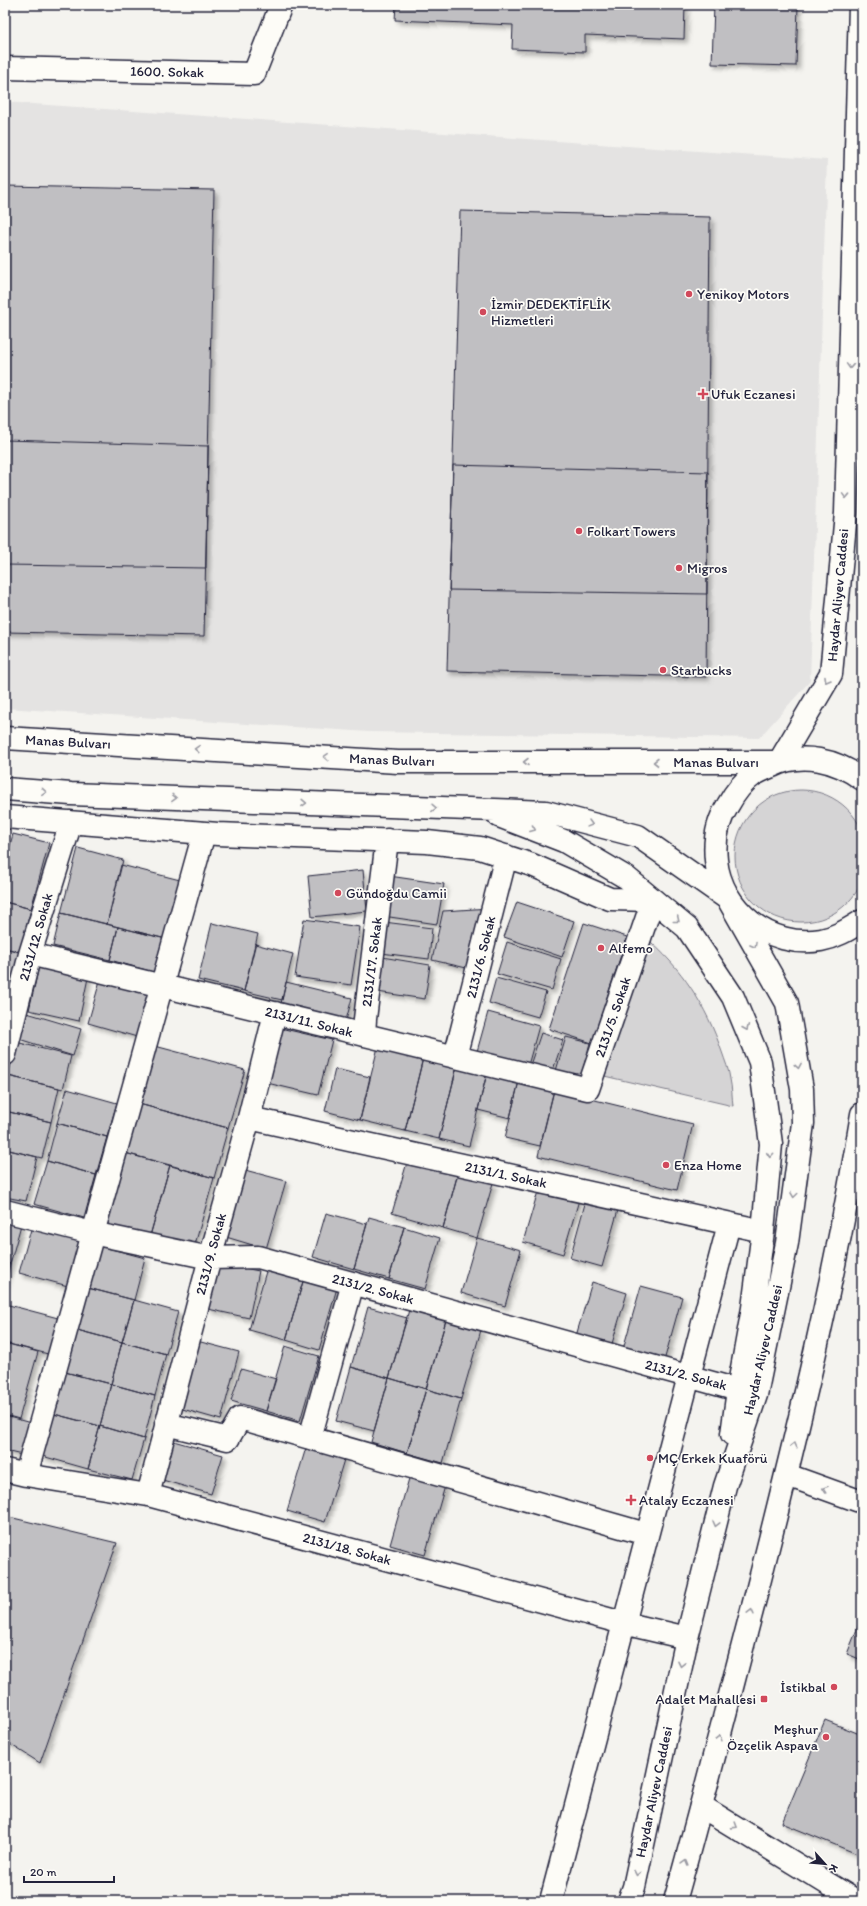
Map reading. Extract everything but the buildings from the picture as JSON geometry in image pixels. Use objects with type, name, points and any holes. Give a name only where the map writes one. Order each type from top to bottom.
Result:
[{"type":"street","name":"1600. Sokak","points":[[5,68],[254,74],[281,5]]},
{"type":"street","name":"Haydar Aliyev Caddesi","points":[[779,762],[831,674],[846,513],[860,5]]},
{"type":"street","name":"Manas Bulvarı","points":[[5,738],[398,762],[779,762]]},
{"type":"street","points":[[728,899],[718,874],[715,845],[721,817],[736,791],[752,776],[779,762],[797,759],[815,759],[848,769],[862,779]]},
{"type":"street","points":[[5,789],[71,794],[546,812],[638,836],[728,899],[746,920],[769,934],[794,940],[821,940],[846,932],[862,921]]},
{"type":"street","points":[[483,810],[564,841],[627,878],[687,928],[733,997],[760,1062],[770,1144],[763,1231],[753,1308],[738,1390],[725,1486]]},
{"type":"street","points":[[5,817],[204,833],[427,842],[480,848],[532,864],[610,899],[652,900]]},
{"type":"street","name":"2131/12. Sokak","points":[[5,1054],[30,954],[71,822]]},
{"type":"street","points":[[26,1475],[160,986],[204,833]]},
{"type":"street","name":"2131/17. Sokak","points":[[364,1035],[387,840]]},
{"type":"street","name":"2131/6. Sokak","points":[[455,1057],[506,856]]},
{"type":"street","name":"Haydar Aliyev Caddesi","points":[[629,1901],[634,1887],[687,1638],[725,1486],[757,1387],[787,1243],[803,1123],[802,1090],[787,1003],[728,899]]},
{"type":"street","name":"2131/5. Sokak","points":[[588,1089],[652,900]]},
{"type":"street","name":"2131/11. Sokak","points":[[30,954],[588,1089]]},
{"type":"street","name":"2131/9. Sokak","points":[[148,1495],[210,1258],[249,1118],[275,1013]]},
{"type":"street","points":[[675,1901],[787,1475],[848,1204],[862,1114]]},
{"type":"street","name":"2131/1. Sokak","points":[[249,1118],[763,1231]]},
{"type":"street","name":"2131/2. Sokak","points":[[5,1211],[92,1233],[210,1258],[258,1257],[738,1390]]},
{"type":"street","points":[[551,1901],[646,1534],[729,1224]]},
{"type":"street","points":[[310,1438],[353,1283]]},
{"type":"street","points":[[166,1424],[228,1439],[240,1418],[646,1534]]},
{"type":"street","name":"2131/18. Sokak","points":[[5,1470],[26,1475],[148,1495],[623,1623],[687,1638]]},
{"type":"street","points":[[787,1475],[862,1502]]},
{"type":"street","points":[[701,1806],[856,1901]]},
{"type":"shaded area","name":"Folkart Towers","points":[[5,102],[827,160],[810,681],[759,738],[369,732],[5,708]]},
{"type":"shaded area","points":[[807,790],[826,795],[838,801],[848,809],[856,819],[862,831],[866,843],[866,869],[862,881],[856,893],[848,903],[838,911],[826,917],[814,921],[795,922],[776,917],[764,911],[754,903],[746,893],[740,881],[736,869],[735,850],[740,831],[746,819],[754,809],[764,801],[776,795],[788,791]]},
{"type":"shaded area","points":[[644,936],[658,948],[681,974],[700,1003],[716,1035],[728,1069],[733,1106],[600,1075]]},
{"type":"place","name":"Yenikoy Motors","points":[[689,294]]},
{"type":"place","name":"İzmir DEDEKTİFLİK Hizmetleri","points":[[483,312]]},
{"type":"place","name":"Ufuk Eczanesi","points":[[703,394]]},
{"type":"place","name":"Folkart Towers","points":[[579,531]]},
{"type":"place","name":"Migros","points":[[679,568]]},
{"type":"place","name":"Starbucks","points":[[663,670]]},
{"type":"place","name":"Gündoğdu Camii","points":[[338,893]]},
{"type":"place","name":"Alfemo","points":[[601,948]]},
{"type":"place","name":"Enza Home","points":[[666,1165]]},
{"type":"place","name":"MÇ Erkek Kuaförü","points":[[650,1458]]},
{"type":"place","name":"Atalay Eczanesi","points":[[631,1500]]},
{"type":"place","name":"İstikbal","points":[[834,1687]]},
{"type":"place","name":"Adalet Mahallesi","points":[[764,1699]]},
{"type":"place","name":"Meşhur Özçelik Aspava","points":[[826,1737]]}]
